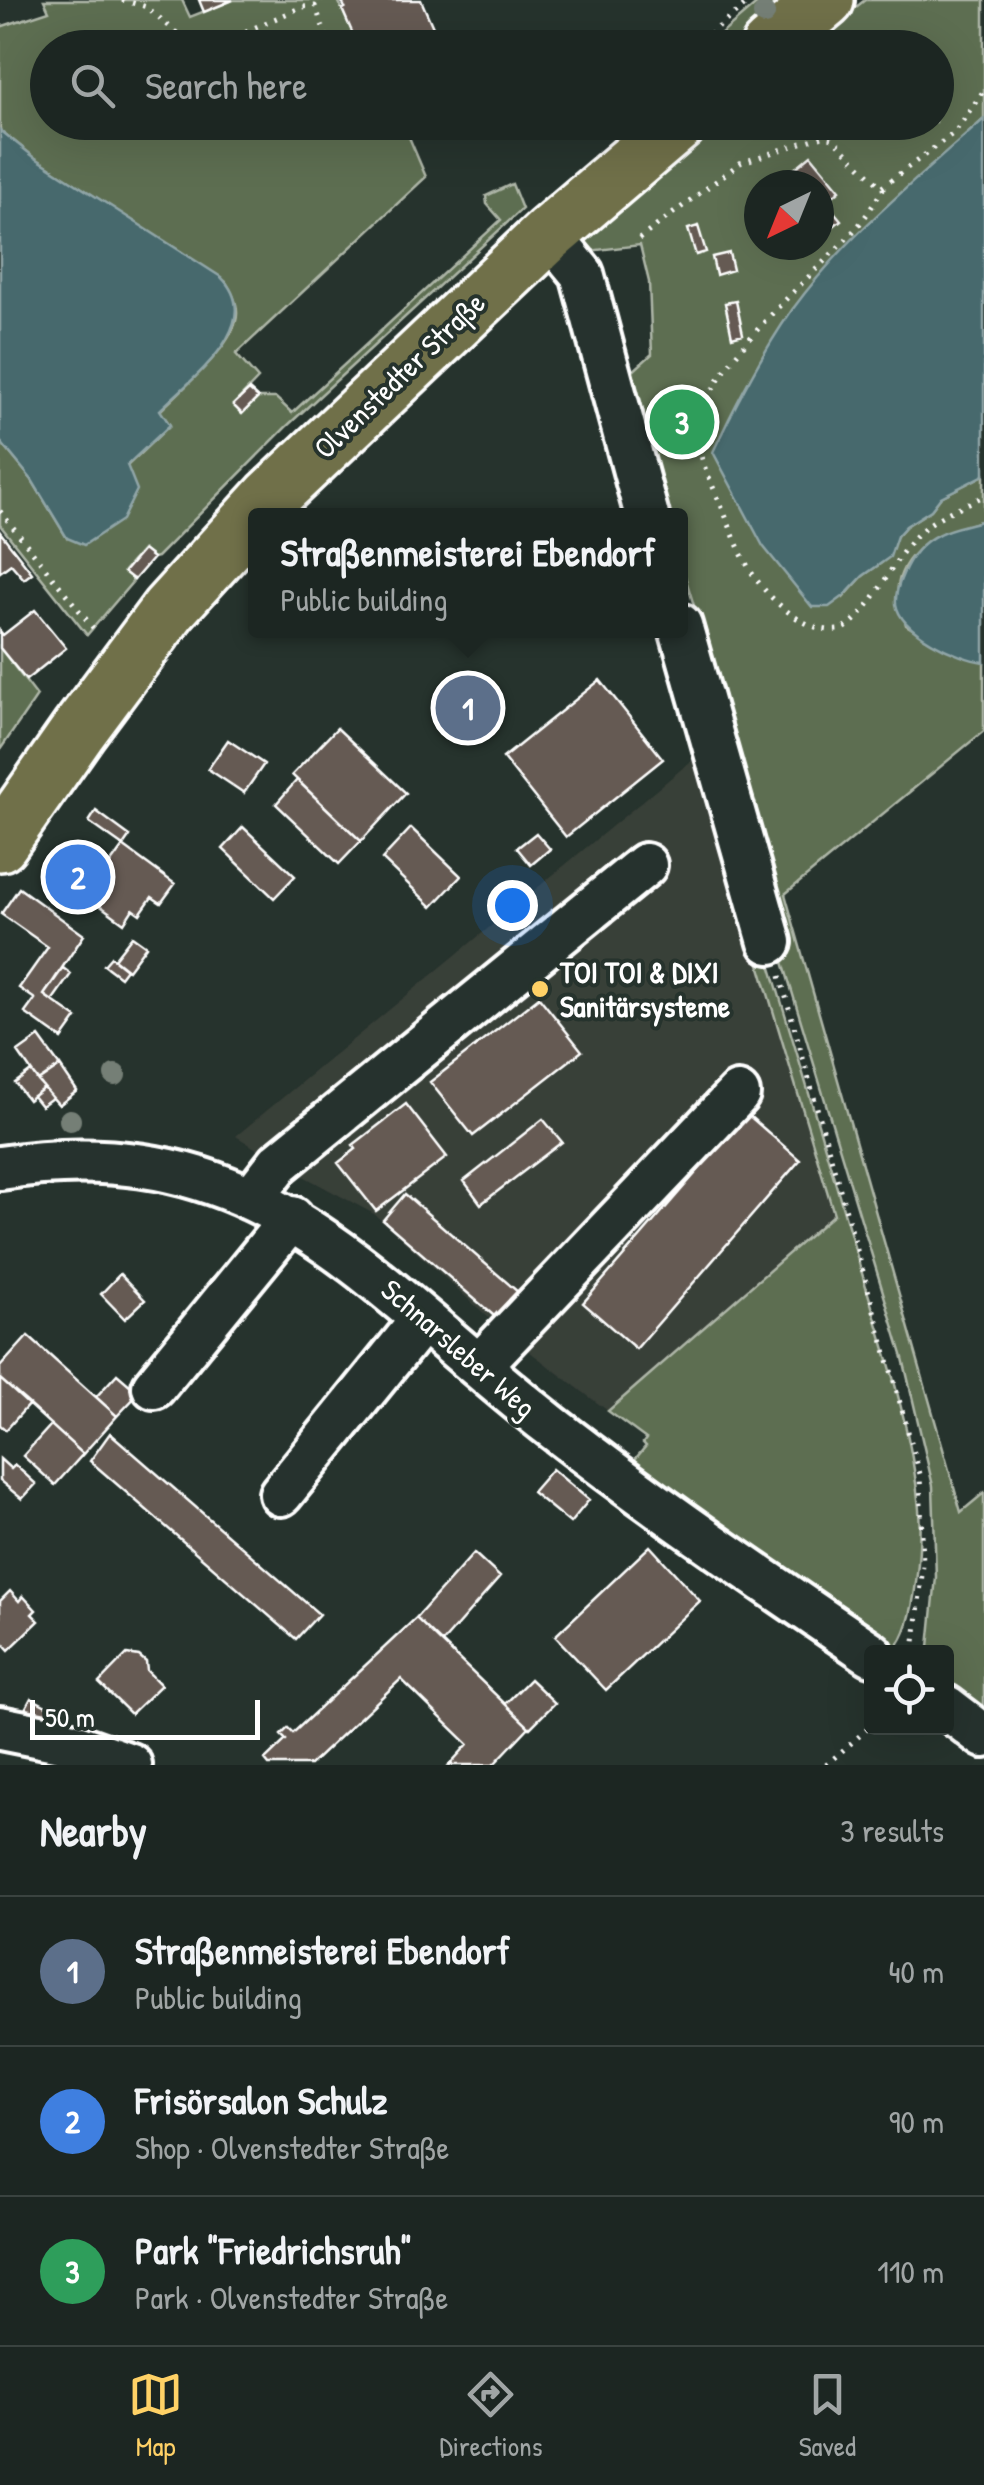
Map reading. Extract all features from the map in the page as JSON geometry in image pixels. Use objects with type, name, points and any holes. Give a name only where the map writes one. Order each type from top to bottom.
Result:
[{"type":"main road","points":[[790,30],[826,0]]},
{"type":"main road","name":"Olvenstedter Straße","points":[[261,508],[548,234],[659,140]]},
{"type":"main road","name":"Olvenstedter Straße","points":[[0,843],[88,718],[194,580],[248,522]]},
{"type":"street","points":[[548,234],[582,274],[645,508]]},
{"type":"street","points":[[684,638],[770,942]]},
{"type":"street","points":[[252,1200],[278,1163],[645,866]]},
{"type":"street","points":[[479,1366],[738,1094]]},
{"type":"street","name":"Schnarsleber Weg","points":[[0,1168],[77,1159],[128,1162],[178,1172],[292,1218],[376,1277],[536,1415],[643,1496],[864,1648]]},
{"type":"street","points":[[154,1387],[292,1218]]},
{"type":"street","points":[[281,1494],[423,1319]]},
{"type":"street","points":[[954,1713],[984,1736]]},
{"type":"street","points":[[2,1733],[60,1740],[130,1765]]},
{"type":"path","points":[[122,0],[147,7],[173,30]]},
{"type":"path","points":[[715,30],[751,0]]},
{"type":"path","points":[[248,30],[302,7],[314,6],[324,30]]},
{"type":"path","points":[[954,133],[984,90]]},
{"type":"path","points":[[639,239],[740,163],[810,140]]},
{"type":"path","points":[[836,140],[882,186]]},
{"type":"path","points":[[944,140],[882,186],[858,226],[816,266],[722,375],[700,421],[698,440],[702,459],[753,575],[788,612],[828,630],[852,624],[921,530],[984,496]]},
{"type":"path","points":[[0,511],[98,634]]},
{"type":"path","points":[[770,942],[920,1474],[923,1564],[915,1645]]},
{"type":"path","points":[[826,1765],[864,1732]]},
{"type":"shaded area","points":[[701,753],[748,927],[834,1214],[608,1411],[509,1336],[374,1214],[236,1136]]},
{"type":"green space","points":[[44,0],[182,0],[190,17],[233,0],[338,0],[351,30],[30,30],[30,140],[410,140],[426,177],[236,354],[258,379],[233,405],[241,413],[258,398],[276,398],[292,413],[501,220],[487,204],[486,196],[512,184],[522,209],[286,427],[157,557],[142,550],[124,571],[134,580],[87,635],[0,525],[0,441],[32,480],[67,538],[127,466],[170,425],[160,411],[219,351],[235,324],[237,308],[226,282],[34,157],[0,130],[0,27],[49,11]]},
{"type":"green space","points":[[761,0],[803,0],[767,30],[726,30]]},
{"type":"green space","points":[[865,0],[984,0],[984,119],[859,233],[793,309],[844,597],[883,562],[906,526],[931,510],[941,497],[984,475],[984,520],[944,534],[919,549],[903,571],[898,590],[906,625],[935,643],[984,662],[984,731],[785,894],[961,1512],[984,1493],[984,1720],[954,1694],[954,1645],[929,1645],[936,1577],[933,1486],[903,1358],[777,942],[717,681],[688,586],[688,508],[661,508],[620,383],[652,354],[649,282],[640,245],[589,251],[580,233],[690,140],[954,140],[954,30],[827,30]]},
{"type":"green space","points":[[0,648],[37,696],[0,750]]},
{"type":"green space","points":[[722,806],[883,1342],[909,1442],[919,1509],[918,1561],[913,1603],[897,1645],[883,1645],[631,1464],[646,1446],[646,1439],[608,1411],[834,1214],[748,927]]},
{"type":"water","points":[[984,119],[984,475],[941,497],[931,510],[906,526],[897,536],[890,557],[844,596],[829,607],[812,607],[763,546],[713,452],[759,361],[792,310],[883,209]]},
{"type":"water","points":[[0,130],[34,157],[221,277],[233,295],[236,313],[220,349],[160,410],[170,425],[127,465],[137,490],[122,520],[84,545],[67,538],[32,480],[0,441]]},
{"type":"water","points":[[984,520],[984,662],[946,650],[919,634],[900,614],[896,600],[906,568],[922,546],[944,532]]},
{"type":"building","points":[[199,0],[233,0],[204,12]]},
{"type":"building","points":[[341,0],[421,0],[434,30],[351,30],[342,9],[345,8]]},
{"type":"building","points":[[811,155],[823,170],[793,170]]},
{"type":"building","points":[[698,226],[706,252],[696,255],[688,229]]},
{"type":"building","points":[[729,253],[733,270],[716,275],[712,257]]},
{"type":"building","points":[[736,301],[743,334],[732,337],[725,303]]},
{"type":"building","points":[[249,390],[258,398],[242,414],[233,405]]},
{"type":"building","points":[[0,532],[32,573],[24,579],[11,564],[0,572]]},
{"type":"building","points":[[143,550],[153,558],[134,580],[124,572]]},
{"type":"building","points":[[35,610],[66,648],[26,680],[0,648],[0,631],[3,635]]},
{"type":"building","points":[[600,680],[663,759],[566,837],[503,758]]},
{"type":"building","points":[[337,728],[406,793],[361,841],[292,775]]},
{"type":"building","points":[[228,740],[264,764],[244,793],[208,769]]},
{"type":"building","points":[[297,780],[361,841],[339,864],[276,804]]},
{"type":"building","points":[[96,811],[130,836],[123,846],[89,822]]},
{"type":"building","points":[[243,827],[295,876],[274,898],[223,849]]},
{"type":"building","points":[[411,828],[461,876],[432,907],[382,859]]},
{"type":"building","points":[[536,833],[550,849],[531,865],[517,848]]},
{"type":"building","points":[[123,846],[175,884],[161,903],[152,897],[140,914],[133,909],[124,923],[87,896]]},
{"type":"building","points":[[19,888],[84,935],[44,995],[77,1018],[62,1039],[25,1013],[35,999],[19,988],[48,947],[1,914]]},
{"type":"building","points":[[132,936],[146,946],[128,970],[114,959]]},
{"type":"building","points":[[111,957],[126,969],[120,977],[104,965]]},
{"type":"building","points":[[63,968],[71,974],[52,1001],[44,995]]},
{"type":"building","points":[[539,997],[582,1051],[473,1136],[430,1082]]},
{"type":"building","points":[[39,1037],[60,1066],[38,1081],[18,1052]]},
{"type":"building","points":[[60,1066],[77,1091],[59,1105],[38,1081]]},
{"type":"building","points":[[31,1071],[44,1088],[28,1100],[15,1083]]},
{"type":"building","points":[[44,1088],[52,1098],[41,1106],[33,1096]]},
{"type":"building","points":[[406,1104],[447,1157],[376,1211],[338,1163],[356,1149],[353,1145]]},
{"type":"building","points":[[747,1114],[800,1160],[636,1349],[583,1303]]},
{"type":"building","points":[[543,1119],[562,1142],[481,1204],[464,1181]]},
{"type":"building","points":[[405,1194],[526,1299],[500,1321],[383,1220]]},
{"type":"building","points":[[120,1274],[145,1300],[125,1319],[101,1294]]},
{"type":"building","points":[[28,1336],[117,1416],[83,1454],[0,1379],[0,1367]]},
{"type":"building","points":[[117,1374],[139,1393],[117,1416],[96,1397]]},
{"type":"building","points":[[0,1379],[29,1404],[6,1430],[0,1425]]},
{"type":"building","points":[[51,1425],[83,1454],[55,1485],[23,1456]]},
{"type":"building","points":[[110,1433],[319,1614],[296,1639],[90,1461]]},
{"type":"building","points":[[0,1459],[11,1469],[15,1465],[36,1484],[22,1499],[0,1481]]},
{"type":"building","points":[[552,1469],[589,1500],[570,1523],[532,1492]]},
{"type":"building","points":[[650,1546],[700,1601],[606,1690],[555,1636]]},
{"type":"building","points":[[474,1553],[500,1577],[442,1643],[416,1618]]},
{"type":"building","points":[[10,1591],[19,1601],[23,1596],[36,1610],[32,1614],[39,1621],[9,1650],[0,1640],[0,1601]]},
{"type":"building","points":[[416,1618],[529,1727],[493,1765],[449,1765],[468,1744],[401,1679],[310,1765],[269,1765],[265,1760],[286,1740],[281,1735],[288,1728],[293,1733]]},
{"type":"building","points":[[127,1654],[146,1662],[147,1671],[161,1685],[131,1714],[99,1683]]},
{"type":"building","points":[[530,1679],[555,1703],[530,1728],[505,1704]]},
{"type":"building","points":[[31,1698],[50,1708],[44,1720],[23,1713]]},
{"type":"place","name":"Park \"Friedrichsruh\"","points":[[682,422]]},
{"type":"place","name":"Straßenmeisterei Ebendorf","points":[[468,708]]},
{"type":"place","name":"Frisörsalon Schulz","points":[[78,877]]},
{"type":"place","name":"TOI TOI & DIXI Sanitärsysteme","points":[[540,989]]}]
